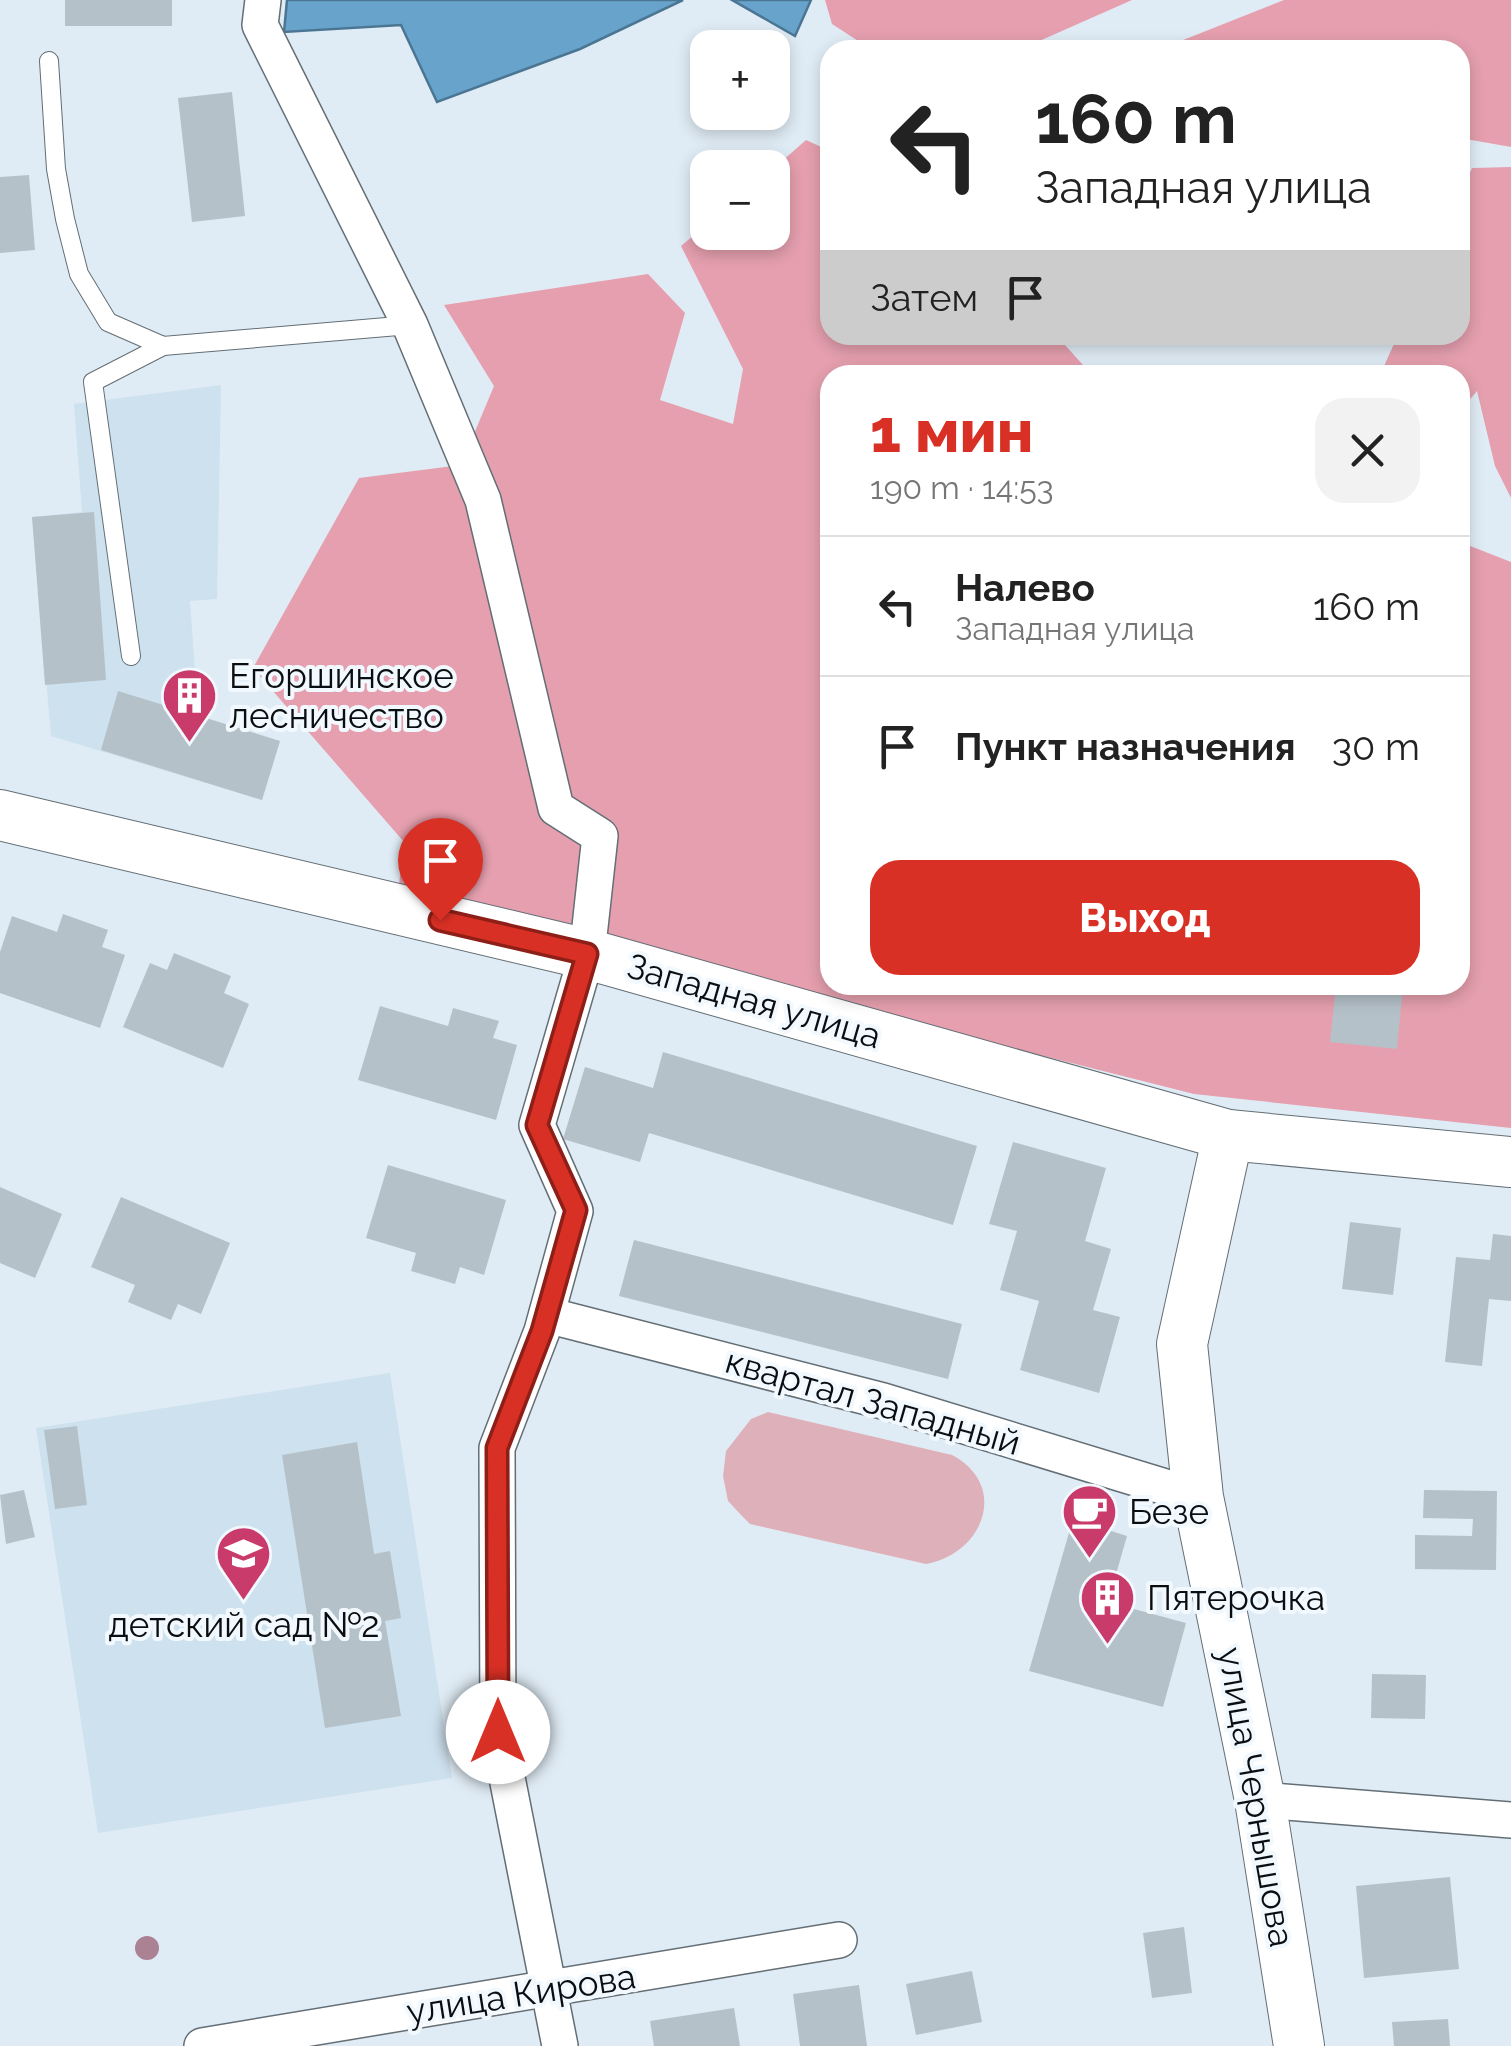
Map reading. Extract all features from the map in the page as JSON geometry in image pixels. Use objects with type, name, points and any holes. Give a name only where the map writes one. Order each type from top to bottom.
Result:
[{"type":"street","points":[[263,0],[260,24],[410,324],[483,500],[556,808],[600,836],[587,954],[537,1125],[576,1210],[547,1315],[497,1448],[498,1732],[560,2046]]},
{"type":"street","name":"Западная улица","points":[[0,816],[587,954],[1228,1136],[1511,1162]]},
{"type":"street","name":"улица Чернышова","points":[[1228,1136],[1182,1344],[1198,1496],[1260,1800],[1298,2046]]},
{"type":"street","name":"квартал Западный","points":[[547,1315],[883,1402],[1198,1496]]},
{"type":"street","points":[[1260,1800],[1511,1820]]},
{"type":"street","name":"улица Кирова","points":[[202,2046],[839,1940]]},
{"type":"lane","points":[[50,61],[56,170],[78,274],[108,322],[163,346]]},
{"type":"lane","points":[[131,656],[93,382],[163,346],[410,324]]},
{"type":"shaded area","points":[[825,0],[1132,0],[1042,40],[857,40],[832,24]]},
{"type":"shaded area","points":[[1284,0],[1511,0],[1511,147],[1470,140],[1470,40],[1183,40]]},
{"type":"shaded area","points":[[806,140],[820,146],[820,345],[1065,345],[1083,365],[820,365],[820,995],[1470,995],[1470,546],[1511,562],[1511,1128],[1194,1094],[398,893],[404,842],[253,668],[359,478],[461,465],[494,386],[444,305],[648,274],[685,313],[660,400],[733,424],[743,369],[681,246],[690,238],[690,250],[790,250],[790,154]]},
{"type":"shaded area","points":[[1511,167],[1511,498],[1495,466],[1477,391],[1470,399],[1470,365],[1384,365],[1394,345],[1470,345],[1472,168]]},
{"type":"shaded area","name":"Егоршинское лесничество","points":[[221,385],[217,599],[190,601],[198,715],[280,741],[262,800],[51,736],[32,517],[82,512],[74,404]]},
{"type":"shaded area","name":"детский сад №2","points":[[390,1373],[452,1778],[98,1833],[36,1428]]},
{"type":"shaded area","points":[[768,1412],[952,1455],[970,1468],[980,1484],[984,1500],[975,1533],[946,1558],[926,1564],[750,1524],[728,1501],[723,1476],[726,1451],[751,1419]]},
{"type":"water","points":[[287,0],[683,0],[580,49],[437,102],[401,25],[284,32]]},
{"type":"water","points":[[732,0],[811,0],[795,36]]},
{"type":"building","points":[[65,0],[172,0],[172,26],[65,26]]},
{"type":"building","points":[[232,92],[245,216],[192,222],[178,98]]},
{"type":"building","points":[[29,175],[35,250],[0,253],[0,177]]},
{"type":"building","points":[[94,512],[106,680],[45,685],[32,517]]},
{"type":"building","name":"Егоршинское лесничество","points":[[118,691],[280,741],[262,800],[101,750]]},
{"type":"building","points":[[63,914],[108,930],[102,947],[125,955],[100,1028],[0,993],[0,952],[12,916],[57,932]]},
{"type":"building","points":[[174,953],[231,976],[224,993],[249,1004],[223,1068],[123,1027],[150,963],[167,970]]},
{"type":"building","points":[[1335,995],[1402,995],[1397,1049],[1330,1042]]},
{"type":"building","points":[[380,1006],[448,1026],[453,1008],[499,1021],[493,1038],[517,1045],[496,1120],[358,1080]]},
{"type":"building","points":[[663,1052],[977,1146],[953,1225],[649,1133],[640,1162],[563,1139],[585,1067],[653,1088]]},
{"type":"building","points":[[1013,1142],[1106,1168],[1085,1241],[1111,1249],[1093,1310],[1120,1317],[1099,1393],[1020,1370],[1039,1301],[1000,1290],[1017,1231],[989,1224]]},
{"type":"building","points":[[388,1165],[506,1200],[484,1275],[460,1267],[455,1284],[411,1271],[416,1253],[366,1238]]},
{"type":"building","points":[[0,1187],[62,1214],[35,1278],[0,1263]]},
{"type":"building","points":[[121,1197],[230,1243],[201,1314],[178,1304],[171,1320],[128,1302],[135,1285],[91,1267]]},
{"type":"building","points":[[1350,1222],[1401,1228],[1393,1295],[1342,1289]]},
{"type":"building","points":[[1493,1234],[1511,1236],[1511,1301],[1489,1299],[1482,1366],[1445,1362],[1456,1257],[1490,1260]]},
{"type":"building","points":[[634,1240],[962,1324],[948,1379],[619,1296]]},
{"type":"building","points":[[77,1426],[87,1505],[55,1509],[44,1430]]},
{"type":"building","name":"детский сад №2","points":[[357,1442],[374,1554],[390,1551],[401,1618],[385,1621],[401,1716],[325,1728],[282,1455]]},
{"type":"building","points":[[24,1490],[35,1537],[6,1544],[0,1495]]},
{"type":"building","points":[[1424,1490],[1497,1491],[1496,1570],[1415,1569],[1415,1535],[1472,1536],[1473,1519],[1423,1518]]},
{"type":"building","name":"Пятерочка","points":[[1073,1519],[1127,1536],[1108,1602],[1186,1623],[1163,1707],[1029,1671]]},
{"type":"building","points":[[1372,1674],[1426,1675],[1425,1719],[1371,1718]]},
{"type":"building","points":[[1450,1877],[1459,1969],[1364,1978],[1356,1886]]},
{"type":"building","points":[[1184,1927],[1192,1993],[1152,1998],[1143,1933]]},
{"type":"building","points":[[972,1971],[982,2022],[916,2035],[906,1984]]},
{"type":"building","points":[[859,1985],[867,2046],[800,2046],[793,1994]]},
{"type":"building","points":[[734,2008],[740,2046],[654,2046],[650,2021]]},
{"type":"building","points":[[1448,2019],[1450,2046],[1394,2046],[1392,2022]]},
{"type":"place","name":"Егоршинское лесничество","points":[[190,745]]},
{"type":"place","name":"Безе","points":[[1090,1561]]},
{"type":"place","name":"детский сад №2","points":[[244,1603]]},
{"type":"place","name":"Пятерочка","points":[[1108,1647]]},
{"type":"route","points":[[440,920],[587,954],[537,1125],[576,1210],[542,1331],[497,1448],[498,1732]]}]
